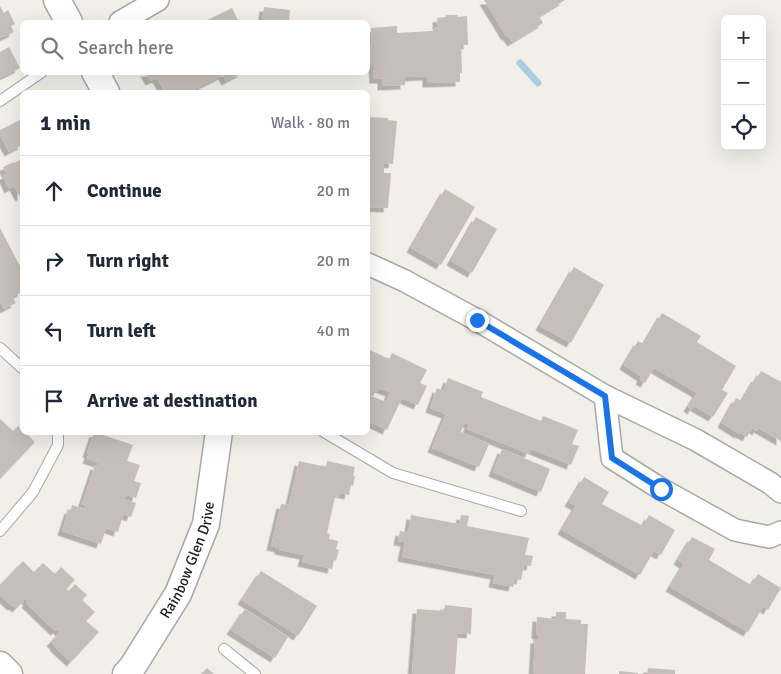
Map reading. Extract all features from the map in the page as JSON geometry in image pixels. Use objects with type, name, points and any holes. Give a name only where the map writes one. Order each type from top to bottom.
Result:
[{"type":"street","points":[[58,0],[68,20]]},
{"type":"street","points":[[123,20],[158,0]]},
{"type":"street","points":[[97,75],[105,90]]},
{"type":"street","points":[[370,265],[405,281],[469,316],[605,396],[696,440],[770,483],[781,492]]},
{"type":"street","points":[[605,396],[612,458],[661,489],[735,530],[769,538],[781,532]]},
{"type":"street","name":"Rainbow Glen Drive","points":[[126,674],[133,666],[178,594],[206,524],[218,435]]},
{"type":"street","points":[[0,665],[9,674]]},
{"type":"lane","points":[[0,101],[38,75]]},
{"type":"lane","points":[[0,348],[20,366]]},
{"type":"lane","points":[[0,531],[32,492],[58,445],[58,435]]},
{"type":"lane","points":[[329,435],[394,473],[521,511]]},
{"type":"lane","points":[[224,649],[255,674]]},
{"type":"building","points":[[484,0],[565,0],[539,16],[543,23],[512,42],[506,36]]},
{"type":"building","points":[[0,6],[4,13],[8,10],[15,24],[11,26],[14,32],[0,38]]},
{"type":"building","points":[[264,7],[290,10],[289,20],[262,20]]},
{"type":"building","points":[[232,8],[238,20],[207,20]]},
{"type":"building","points":[[446,15],[467,16],[468,45],[461,45],[462,73],[460,73],[460,82],[427,83],[427,76],[405,77],[405,85],[382,86],[382,79],[374,79],[373,65],[370,66],[371,28],[397,26],[397,33],[433,31],[432,27],[438,27],[437,18],[446,17]]},
{"type":"building","points":[[9,47],[20,68],[0,78],[0,52]]},
{"type":"building","points":[[147,75],[223,75],[193,90],[164,90],[157,78],[150,81]]},
{"type":"building","points":[[223,75],[237,75],[226,81]]},
{"type":"building","points":[[370,117],[388,118],[388,120],[397,121],[393,164],[384,163],[384,173],[391,173],[388,208],[370,207]]},
{"type":"building","points":[[20,120],[20,146],[9,152],[0,135],[0,130]]},
{"type":"building","points":[[20,160],[20,197],[14,186],[9,189],[3,176],[7,174],[3,167]]},
{"type":"building","points":[[445,189],[475,207],[441,265],[411,248]]},
{"type":"building","points":[[476,217],[497,229],[472,273],[451,261]]},
{"type":"building","points":[[0,228],[20,266],[20,293],[12,297],[16,303],[4,309],[0,303]]},
{"type":"building","points":[[574,267],[604,285],[571,343],[540,326]]},
{"type":"building","points":[[662,313],[701,336],[697,342],[736,366],[722,390],[728,393],[713,417],[694,406],[692,410],[688,407],[697,393],[654,368],[645,383],[640,380],[642,377],[624,365],[638,341],[644,344]]},
{"type":"building","points":[[370,350],[389,359],[392,353],[427,370],[420,383],[427,386],[418,405],[402,398],[387,430],[370,422]],"holes":[[[379,388],[390,392],[386,402],[371,396],[373,390],[377,392]]]},
{"type":"building","points":[[761,371],[781,382],[781,441],[758,428],[757,431],[752,428],[747,437],[722,423],[736,398],[742,401]]},
{"type":"building","points":[[448,378],[483,392],[481,397],[541,421],[543,416],[578,430],[572,444],[579,446],[571,465],[531,449],[529,454],[467,429],[469,424],[465,422],[461,432],[489,444],[479,467],[432,448],[446,414],[430,408],[437,388],[443,391]]},
{"type":"building","points":[[0,419],[13,431],[18,426],[20,428],[20,435],[28,435],[35,442],[2,477],[0,475]]},
{"type":"building","points":[[93,435],[103,435],[133,445],[127,461],[140,465],[134,481],[141,483],[136,498],[126,495],[124,499],[136,503],[131,517],[120,513],[123,515],[118,532],[106,528],[101,544],[62,531],[72,505],[85,509],[86,506],[82,504],[95,465],[98,466],[99,463],[87,459],[89,454],[87,453]]},
{"type":"building","points":[[502,449],[550,469],[541,492],[493,472]]},
{"type":"building","points":[[299,461],[326,467],[327,461],[355,467],[353,486],[351,485],[349,495],[339,493],[338,498],[335,497],[327,533],[330,534],[329,539],[338,541],[336,549],[339,550],[332,569],[302,562],[304,555],[279,550],[279,548],[271,546],[281,504],[289,505]]},
{"type":"building","points":[[584,477],[609,492],[602,504],[643,526],[649,515],[675,530],[661,555],[654,551],[640,575],[562,530],[576,506],[569,502]]},
{"type":"building","points":[[411,515],[459,524],[461,515],[469,516],[467,526],[529,538],[525,555],[533,556],[531,566],[524,565],[521,580],[515,579],[513,587],[493,583],[495,575],[402,557],[405,542],[398,541],[400,531],[408,533]]},
{"type":"building","points":[[692,537],[715,549],[709,560],[751,585],[758,574],[781,588],[768,610],[763,607],[748,632],[670,587],[684,564],[678,560]]},
{"type":"building","points":[[23,561],[34,572],[43,563],[55,574],[61,567],[75,580],[66,589],[69,591],[75,584],[87,595],[82,600],[95,612],[86,621],[99,632],[71,662],[51,642],[60,632],[58,629],[55,631],[26,603],[28,601],[25,599],[17,608],[0,595],[0,585]]},
{"type":"building","points":[[261,571],[317,606],[298,636],[242,600]]},
{"type":"building","points":[[445,605],[472,608],[471,634],[458,633],[455,674],[412,674],[417,609],[444,611]]},
{"type":"building","points":[[245,609],[288,637],[275,658],[231,630]]},
{"type":"building","points":[[556,612],[566,612],[566,619],[581,620],[581,624],[588,624],[585,674],[533,674],[535,639],[538,639],[536,634],[537,617],[556,619]]},
{"type":"building","points":[[207,668],[214,674],[201,674]]},
{"type":"building","points":[[648,668],[675,670],[675,674],[647,674]]},
{"type":"building","points":[[619,671],[638,673],[638,674],[619,674]]},
{"type":"waterway","points":[[520,63],[538,83]]},
{"type":"route","points":[[477,320],[605,396],[612,458],[661,489]]}]
